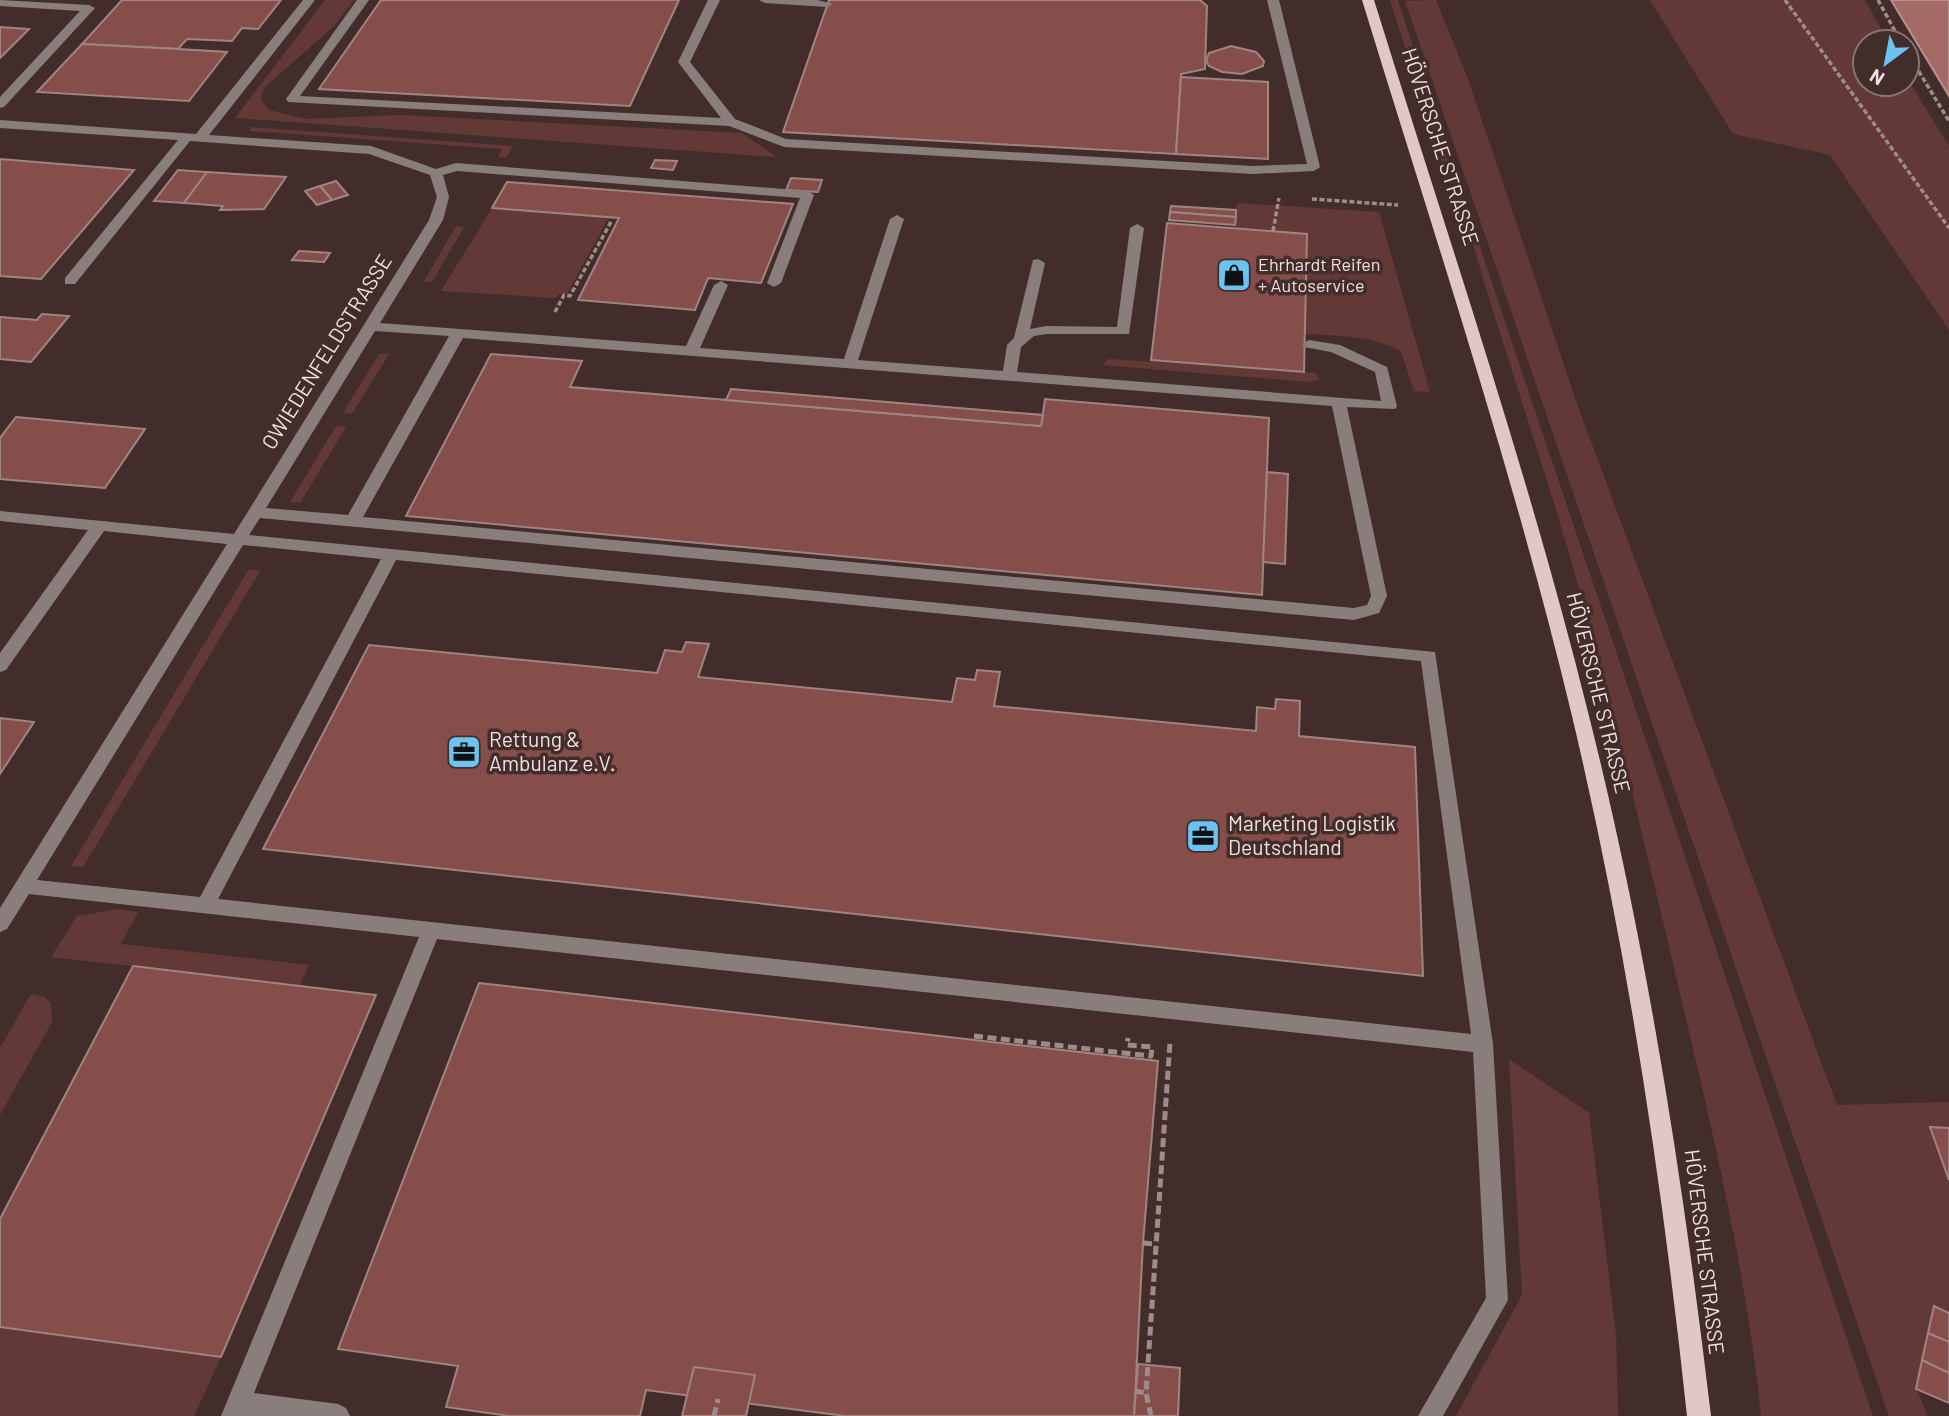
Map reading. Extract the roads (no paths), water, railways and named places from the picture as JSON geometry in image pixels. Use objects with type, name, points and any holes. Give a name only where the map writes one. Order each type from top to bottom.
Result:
[{"type":"main road","name":"HÖVERSCHE STRASSE","points":[[1368,0],[1498,415],[1556,619],[1615,868],[1654,1066],[1684,1268],[1699,1416]]},
{"type":"street","points":[[70,281],[309,0]]},
{"type":"street","points":[[363,0],[292,99],[731,122],[784,143],[1253,170],[1314,167],[1273,0]]},
{"type":"street","points":[[714,0],[684,62],[731,122]]},
{"type":"street","points":[[765,0],[827,4]]},
{"type":"street","points":[[0,4],[93,4]]},
{"type":"street","points":[[0,104],[93,4]]},
{"type":"street","points":[[0,124],[371,150],[436,173],[456,167],[808,195],[774,283]]},
{"type":"street","name":"OWIEDENFELDSTRASSE","points":[[0,924],[436,220],[443,197],[436,173]]},
{"type":"street","points":[[849,365],[898,219]]},
{"type":"street","points":[[1021,337],[1046,330],[1124,331],[1137,228]]},
{"type":"street","points":[[1009,377],[1010,357],[1021,337],[1038,264]]},
{"type":"street","points":[[690,353],[721,285]]},
{"type":"street","points":[[370,326],[1390,407],[1382,370],[1335,348],[1309,344]]},
{"type":"street","points":[[353,521],[458,333]]},
{"type":"street","points":[[255,512],[1354,614],[1373,609],[1379,596],[1339,402]]},
{"type":"street","points":[[0,516],[1429,656],[1483,1044],[1497,1300],[1430,1416]]},
{"type":"street","points":[[0,666],[100,526]]},
{"type":"street","points":[[205,906],[392,553]]},
{"type":"street","points":[[24,886],[1483,1044]]},
{"type":"street","points":[[338,1416],[236,1409],[431,930]]},
{"type":"place","name":"Ehrhardt Reifen + Autoservice","points":[[1234,275]]},
{"type":"place","name":"Rettung & Ambulanz e.V.","points":[[464,752]]},
{"type":"place","name":"Marketing Logistik Deutschland","points":[[1203,836]]}]
